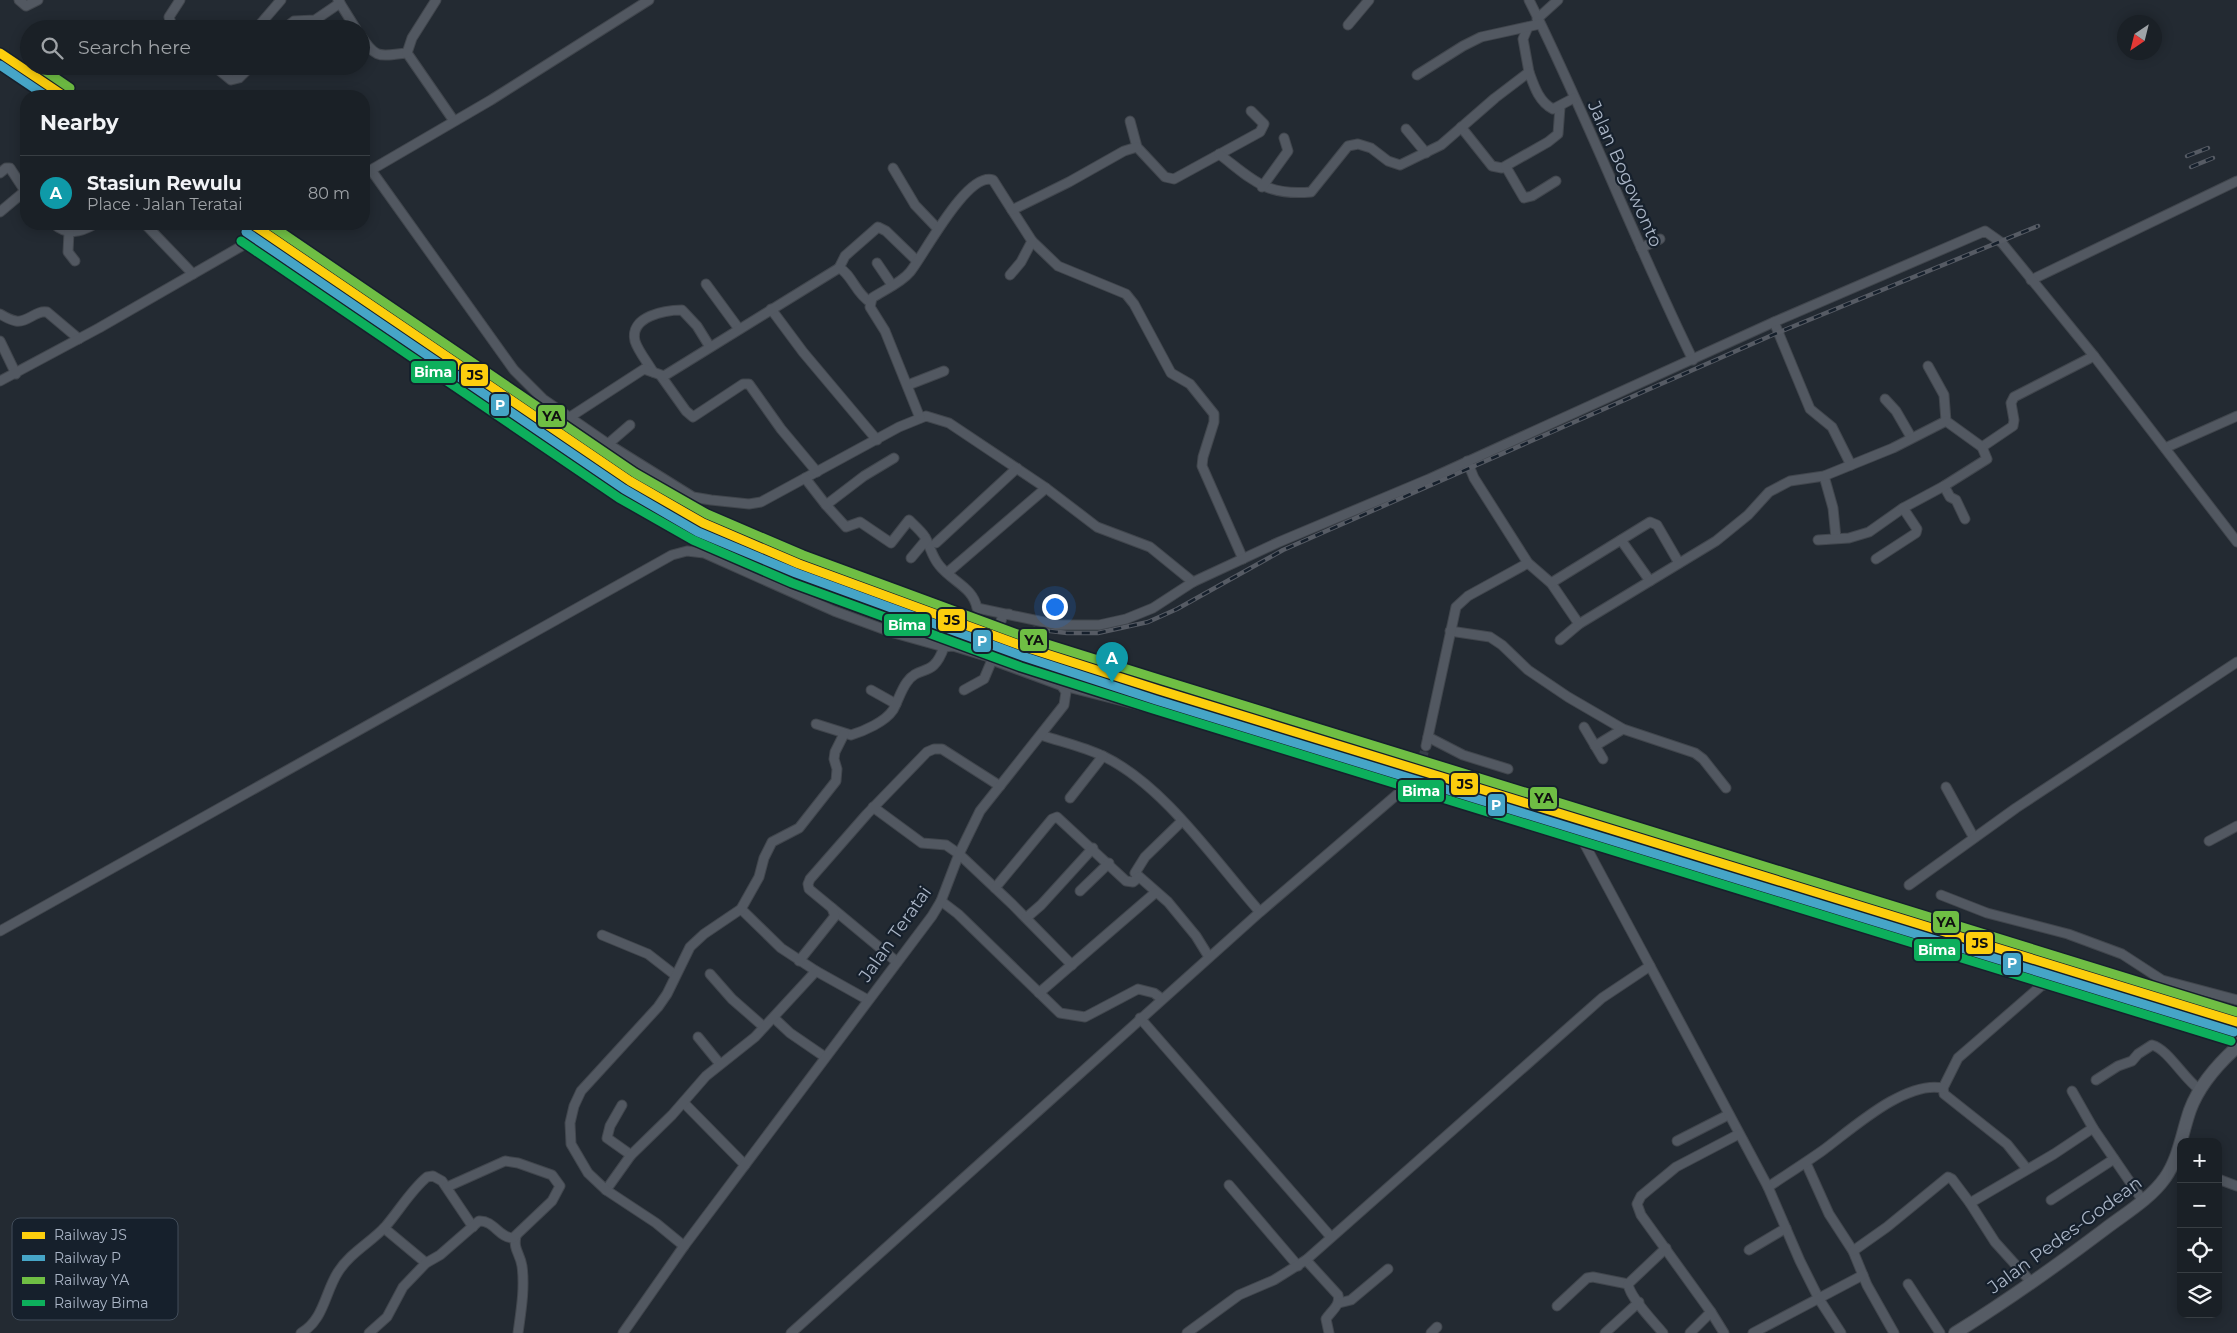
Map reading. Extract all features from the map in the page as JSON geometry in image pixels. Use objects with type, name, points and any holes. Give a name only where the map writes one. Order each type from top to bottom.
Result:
[{"type":"street","points":[[19,0],[26,6],[38,0]]},
{"type":"street","points":[[170,20],[169,17],[180,0]]},
{"type":"street","points":[[273,0],[281,0]]},
{"type":"street","points":[[264,20],[281,0]]},
{"type":"street","points":[[407,53],[412,38],[436,0]]},
{"type":"street","points":[[370,170],[454,121],[649,0]]},
{"type":"street","points":[[1348,24],[1369,0]]},
{"type":"street","name":"Jalan Bogowonto","points":[[1528,0],[1693,360]]},
{"type":"street","points":[[1417,75],[1481,37],[1528,27],[1538,22],[1558,0]]},
{"type":"street","points":[[315,20],[339,2],[350,20]]},
{"type":"street","points":[[1528,27],[1523,39],[1529,72],[1535,88],[1544,103],[1553,109],[1574,98]]},
{"type":"street","points":[[370,50],[378,55],[407,53]]},
{"type":"street","points":[[407,53],[454,121]]},
{"type":"street","points":[[1219,154],[1262,187],[1272,190],[1311,192],[1348,146],[1358,144],[1371,148],[1394,164],[1400,165],[1441,145],[1494,98],[1529,72]]},
{"type":"street","points":[[226,75],[231,80],[242,75]]},
{"type":"street","points":[[1461,127],[1492,166],[1499,169],[1506,167],[1558,134],[1560,107]]},
{"type":"street","points":[[1130,121],[1137,148],[1169,180],[1260,132],[1264,124],[1251,111]]},
{"type":"street","points":[[1406,129],[1426,153]]},
{"type":"street","points":[[1262,187],[1288,151],[1284,138]]},
{"type":"street","points":[[1012,210],[1069,182],[1124,151],[1137,148]]},
{"type":"street","points":[[1506,167],[1524,198],[1532,196],[1556,182]]},
{"type":"street","points":[[0,174],[6,168],[10,168],[20,183]]},
{"type":"street","points":[[893,168],[914,205],[938,228]]},
{"type":"street","points":[[370,176],[514,370],[543,399],[608,444],[693,496],[749,504],[761,502],[920,418],[932,416],[949,423],[1017,468],[1097,527],[1150,547],[1193,582]]},
{"type":"street","points":[[920,418],[885,331],[870,307],[870,302],[872,298],[904,278],[938,228],[971,188],[984,179],[993,180],[1032,241],[1058,266],[1126,294],[1134,304],[1171,373],[1190,384],[1214,414],[1214,422],[1202,466],[1243,559]]},
{"type":"street","points":[[2034,278],[2237,181]]},
{"type":"street","points":[[0,212],[20,195]]},
{"type":"street","points":[[657,374],[710,347],[839,268],[845,256],[878,227],[886,231],[917,261]]},
{"type":"street","points":[[62,230],[69,232],[80,230]]},
{"type":"street","points":[[151,230],[193,274]]},
{"type":"street","points":[[0,381],[79,339],[270,230]]},
{"type":"street","points":[[805,478],[846,527],[860,522],[891,543],[908,520],[926,540],[934,559],[946,573],[969,591],[974,609],[1009,614],[1058,625],[1099,625],[1126,619],[1154,608],[1193,582],[1243,559],[1467,462],[1774,322],[1985,231],[2002,243],[2034,278],[2237,542]]},
{"type":"street","points":[[69,232],[68,252],[75,261]]},
{"type":"street","points":[[1641,248],[1660,238]]},
{"type":"street","points":[[1010,275],[1021,262],[1032,241]]},
{"type":"street","points":[[877,263],[892,285]]},
{"type":"street","points":[[839,268],[845,273],[859,295],[870,302]]},
{"type":"street","points":[[706,284],[739,329]]},
{"type":"street","points":[[710,347],[697,326],[682,310],[649,315],[636,329],[635,340],[657,374],[686,411],[693,417],[744,384],[749,384],[781,429],[818,472]]},
{"type":"street","points":[[771,310],[803,352],[877,440]]},
{"type":"street","points":[[0,314],[14,321],[21,321],[42,311],[47,312],[79,339]]},
{"type":"street","points":[[1774,322],[1810,409],[1832,427],[1850,465]]},
{"type":"street","points":[[0,341],[16,374]]},
{"type":"street","points":[[1982,447],[2013,426],[2014,420],[2011,403],[2014,397],[2094,356]]},
{"type":"street","points":[[1818,540],[1849,538],[1869,532],[1903,508],[1944,486],[1987,459],[1982,447],[1946,421],[1944,395],[1928,366]]},
{"type":"street","points":[[570,417],[641,371],[648,369],[657,374]]},
{"type":"street","points":[[908,385],[944,371]]},
{"type":"street","points":[[1885,399],[1896,410],[1911,437]]},
{"type":"street","points":[[2165,448],[2237,416]]},
{"type":"street","points":[[1560,640],[1579,624],[1716,541],[1748,514],[1766,493],[1790,482],[1824,476],[1894,448],[1911,437],[1946,421]]},
{"type":"street","points":[[608,444],[630,425]]},
{"type":"street","points":[[826,505],[864,476],[894,458]]},
{"type":"street","points":[[1467,462],[1474,478],[1528,563],[1551,583],[1579,624]]},
{"type":"street","points":[[936,543],[1017,468]]},
{"type":"street","points":[[1824,476],[1833,508],[1836,538]]},
{"type":"street","points":[[1944,486],[1948,495],[1956,500],[1965,519]]},
{"type":"street","points":[[946,573],[1046,488]]},
{"type":"street","points":[[1876,559],[1916,534],[1918,528],[1903,508]]},
{"type":"street","points":[[1551,583],[1648,522],[1653,522],[1657,525],[1679,563]]},
{"type":"street","points":[[910,558],[926,540]]},
{"type":"street","points":[[1621,540],[1650,581]]},
{"type":"street","points":[[0,931],[672,554],[687,551],[704,553],[834,611],[894,633],[948,646],[990,659],[1060,685],[1158,710],[1177,710],[1237,723],[1315,748],[1342,760],[1400,776],[1408,784]]},
{"type":"street","points":[[1508,769],[1427,741],[1456,607],[1459,602],[1528,563]]},
{"type":"street","points":[[1179,571],[1180,590]]},
{"type":"street","points":[[964,690],[984,679],[1003,615],[1009,614]]},
{"type":"street","points":[[1450,631],[1490,637],[1502,645],[1528,670],[1568,697],[1623,729],[1695,753],[1703,759],[1726,788]]},
{"type":"street","points":[[816,724],[851,735],[860,733],[885,718],[896,704],[907,682],[913,676],[933,667],[956,636]]},
{"type":"street","points":[[1909,885],[2016,808],[2237,662]]},
{"type":"street","name":"Jalan Teratai","points":[[624,1333],[684,1246],[942,901],[959,854],[980,811],[1042,736],[1066,701],[1066,692],[1060,685]]},
{"type":"street","points":[[871,690],[896,704]]},
{"type":"street","points":[[1584,727],[1603,759]]},
{"type":"street","points":[[1595,746],[1623,729]]},
{"type":"street","points":[[684,1246],[656,1223],[606,1190],[588,1173],[571,1144],[570,1123],[574,1106],[589,1080],[658,1007],[667,994],[690,947],[704,934],[741,909],[759,876],[766,852],[772,842],[799,828],[836,780],[835,752],[844,734]]},
{"type":"street","points":[[1042,736],[1103,756],[1144,784],[1182,821],[1260,912]]},
{"type":"street","points":[[897,962],[809,888],[808,884],[836,848],[927,752],[934,749],[942,749],[1000,786]]},
{"type":"street","points":[[1070,798],[1103,756]]},
{"type":"street","points":[[791,1333],[925,1215],[1140,1018],[1260,912],[1417,778],[1578,838],[1584,843],[1768,1188],[1819,1299],[1841,1333]]},
{"type":"street","points":[[1946,787],[1974,838]]},
{"type":"street","points":[[874,807],[922,843],[946,846],[959,854],[1072,965]]},
{"type":"street","points":[[995,888],[1055,818],[1060,819],[1130,883],[1139,877]]},
{"type":"street","points":[[1182,821],[1139,865],[1135,873],[1168,902],[1185,922],[1209,957]]},
{"type":"street","points":[[2209,841],[2237,826]]},
{"type":"street","points":[[1026,918],[1041,906],[1093,848]]},
{"type":"street","points":[[1080,891],[1109,864]]},
{"type":"street","points":[[1039,993],[1156,892]]},
{"type":"street","points":[[1941,895],[1987,913],[2068,934],[2122,954],[2162,980],[2237,1000]]},
{"type":"street","points":[[942,901],[958,914],[1060,1013],[1073,1017],[1086,1017],[1138,989],[1154,992],[1162,999]]},
{"type":"street","points":[[799,961],[832,922],[835,916],[832,908]]},
{"type":"street","points":[[741,909],[781,948],[799,961],[868,1000]]},
{"type":"street","points":[[602,935],[648,954],[675,975]]},
{"type":"street","points":[[1187,1333],[1239,1295],[1274,1280],[1306,1260],[1602,998],[1650,966]]},
{"type":"street","points":[[606,1190],[631,1155],[684,1103],[706,1076],[736,1054],[774,1018],[816,971]]},
{"type":"street","points":[[710,974],[732,999],[764,1027]]},
{"type":"street","points":[[2027,1169],[2007,1144],[1944,1094],[1943,1088],[1958,1058],[2041,986],[2051,983],[2080,987],[2237,1035]]},
{"type":"street","points":[[774,1018],[790,1033],[825,1057]]},
{"type":"street","points":[[1140,1018],[1331,1237]]},
{"type":"street","points":[[698,1037],[720,1064]]},
{"type":"street","points":[[2096,1080],[2118,1066],[2132,1061],[2152,1045],[2160,1048],[2185,1078],[2200,1090]]},
{"type":"street","name":"Jalan Pedes-Godean","points":[[2184,1138],[2191,1109],[2200,1090],[2224,1058],[2237,1047]]},
{"type":"street","points":[[1768,1188],[1806,1163],[1886,1104],[1916,1091],[1936,1086],[1943,1088]]},
{"type":"street","points":[[2072,1091],[2093,1128],[2143,1201]]},
{"type":"street","points":[[684,1103],[745,1165]]},
{"type":"street","points":[[622,1105],[610,1126],[607,1138],[631,1155]]},
{"type":"street","points":[[1677,1141],[1728,1115]]},
{"type":"street","points":[[1970,1203],[2054,1154],[2093,1128]]},
{"type":"street","points":[[1724,1333],[1638,1210],[1638,1200],[1676,1167],[1739,1134]]},
{"type":"street","points":[[2051,1200],[2114,1159]]},
{"type":"street","points":[[369,1333],[387,1317],[403,1287],[426,1264],[440,1255],[480,1221],[485,1221],[509,1238],[516,1236],[552,1201],[560,1190],[560,1183],[552,1175],[518,1162],[504,1161],[447,1187]]},
{"type":"street","name":"Jalan Pedes-Godean","points":[[1955,1333],[2032,1283],[2143,1201],[2159,1186],[2177,1162]]},
{"type":"street","points":[[1806,1163],[1829,1214],[1853,1251],[1882,1315],[1894,1333]]},
{"type":"street","points":[[301,1333],[311,1326],[317,1318],[338,1273],[347,1261],[384,1228],[427,1177],[433,1176],[439,1179],[447,1187],[473,1227]]},
{"type":"street","points":[[1853,1251],[1887,1227],[1948,1177],[1952,1179],[1970,1203],[1995,1242],[2032,1283]]},
{"type":"street","points":[[2222,1180],[2237,1186]]},
{"type":"street","points":[[1229,1185],[1298,1266]]},
{"type":"street","points":[[384,1228],[426,1264]]},
{"type":"street","points":[[1749,1250],[1786,1228]]},
{"type":"street","points":[[516,1236],[514,1246],[522,1264],[523,1293],[518,1333]]},
{"type":"street","points":[[1628,1284],[1666,1248]]},
{"type":"street","points":[[1306,1260],[1338,1294],[1339,1302]]},
{"type":"street","points":[[1330,1333],[1326,1319],[1339,1302],[1351,1300],[1388,1269]]},
{"type":"street","points":[[1753,1333],[1863,1275]]},
{"type":"street","points":[[1557,1306],[1587,1278],[1593,1277],[1628,1284]]},
{"type":"street","points":[[1628,1284],[1629,1288],[1663,1333]]},
{"type":"street","points":[[1908,1284],[1940,1333]]},
{"type":"street","points":[[1605,1333],[1639,1302]]},
{"type":"street","points":[[1690,1333],[1711,1312]]},
{"type":"tunnel","points":[[1418,773],[1426,746]]},
{"type":"railway","points":[[2187,156],[2208,148]]},
{"type":"railway","points":[[2191,167],[2213,158]]},
{"type":"railway","points":[[1034,629],[1067,633],[1098,633],[1148,622],[1177,609],[1283,550],[1777,333],[2038,226]]},
{"type":"rail line","name":"JS","points":[[0,53],[20,66]]},
{"type":"rail line","name":"P","points":[[0,65],[37,90]]},
{"type":"rail line","name":"JS","points":[[33,75],[55,90]]},
{"type":"rail line","name":"YA","points":[[51,75],[70,88]]},
{"type":"rail line","name":"JS","points":[[261,230],[630,481],[703,523],[799,564],[1028,648],[1159,690],[2237,1022]]},
{"type":"rail line","name":"YA","points":[[278,230],[635,473],[707,514],[803,555],[1031,639],[2237,1012]]},
{"type":"rail line","name":"P","points":[[246,232],[624,489],[698,532],[796,573],[1025,657],[1156,700],[2234,1032]]},
{"type":"rail line","name":"Bima","points":[[241,241],[619,498],[693,540],[792,583],[1021,667],[2231,1041]]},
{"type":"place","name":"Stasiun Rewulu","points":[[1112,683]]}]
